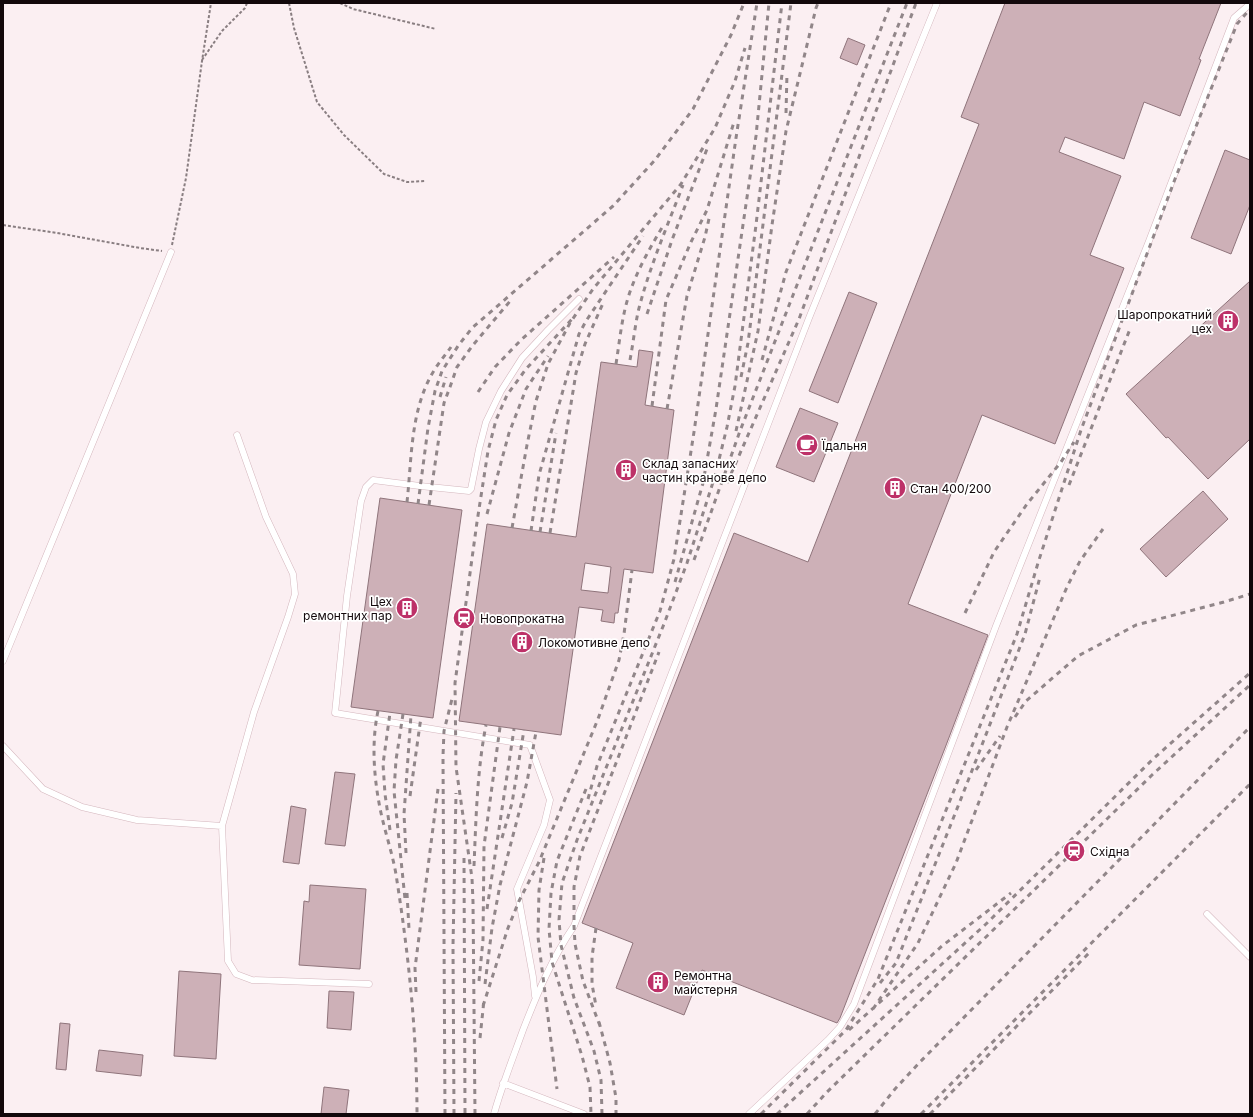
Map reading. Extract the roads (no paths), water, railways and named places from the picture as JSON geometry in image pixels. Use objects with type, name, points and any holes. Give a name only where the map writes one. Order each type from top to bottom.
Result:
[{"type":"lane","points":[[494,1114],[503,1083],[536,997],[560,945],[574,926],[809,318],[937,3]]},
{"type":"lane","points":[[749,1114],[828,1040],[840,1027],[854,1004],[999,619],[1149,241],[1234,18],[1250,4]]},
{"type":"lane","points":[[3,661],[171,252]]},
{"type":"lane","points":[[536,997],[534,977],[517,889],[544,825],[550,800],[530,745],[335,712],[347,596],[361,501],[366,487],[373,480],[469,491],[472,489],[479,449],[486,422],[501,391],[522,358],[580,299]]},
{"type":"lane","points":[[237,435],[266,517],[293,574],[295,594],[254,712],[222,826],[228,961],[236,974],[252,980],[369,984]]},
{"type":"lane","points":[[3,746],[43,788],[82,807],[137,820],[222,826]]},
{"type":"lane","points":[[1207,914],[1250,957]]},
{"type":"lane","points":[[503,1083],[584,1114]]},
{"type":"railway","points":[[418,504],[428,428],[435,391],[442,371],[458,346],[472,328],[613,206],[655,160],[693,109],[731,35],[744,3]]},
{"type":"railway","points":[[588,799],[597,766],[660,611],[674,559],[757,3]]},
{"type":"railway","points":[[675,582],[703,483],[716,409],[756,136],[769,3]]},
{"type":"railway","points":[[602,1114],[601,1080],[594,1051],[574,998],[561,945],[559,920],[562,883],[577,840],[687,563],[715,476],[735,386],[756,225],[782,3]]},
{"type":"railway","points":[[741,377],[748,343],[791,3]]},
{"type":"railway","points":[[736,431],[758,331],[786,131],[818,3]]},
{"type":"railway","points":[[762,360],[786,272],[891,3]]},
{"type":"railway","points":[[694,560],[740,431],[907,3]]},
{"type":"railway","points":[[727,483],[799,319],[916,3]]},
{"type":"railway","points":[[761,1114],[846,1030],[878,979],[1017,634],[1038,563],[1081,430],[1175,179],[1237,24],[1250,9]]},
{"type":"railway","points":[[512,528],[536,401],[548,364],[570,323],[593,289],[681,184],[715,128],[735,81],[745,48]]},
{"type":"railway","points":[[786,113],[787,73]]},
{"type":"railway","points":[[652,406],[666,300],[691,242],[707,210],[734,122]]},
{"type":"railway","points":[[647,314],[672,240],[707,149]]},
{"type":"railway","points":[[630,360],[642,296],[683,185]]},
{"type":"railway","points":[[667,409],[687,296],[705,237],[710,214]]},
{"type":"railway","points":[[616,364],[623,317],[631,289],[663,226]]},
{"type":"railway","points":[[531,531],[539,475],[579,334],[586,321],[643,236]]},
{"type":"railway","points":[[478,392],[495,367],[521,340],[614,257]]},
{"type":"railway","points":[[429,505],[444,403],[457,367],[473,345],[511,300]]},
{"type":"railway","points":[[550,533],[576,373],[585,344],[604,301]]},
{"type":"railway","points":[[475,1114],[472,878],[456,767],[455,683],[488,451],[496,420],[507,395],[526,369],[573,318]]},
{"type":"railway","points":[[1069,485],[1130,329]]},
{"type":"railway","points":[[407,502],[411,451],[416,417],[427,384],[435,369],[451,347]]},
{"type":"railway","points":[[487,514],[509,433],[526,389],[548,356]]},
{"type":"railway","points":[[440,397],[446,377]]},
{"type":"railway","points":[[540,532],[556,433]]},
{"type":"railway","points":[[965,613],[994,552],[1027,504],[1061,462],[1074,442]]},
{"type":"railway","points":[[873,1009],[918,943],[956,863],[1007,727],[1067,587],[1080,561],[1103,529]]},
{"type":"railway","points":[[483,1006],[508,928],[519,901],[539,862],[598,719],[619,660],[624,634],[632,570]]},
{"type":"railway","points":[[880,983],[896,963],[966,786],[1025,634],[1040,577]]},
{"type":"railway","points":[[1015,717],[1026,701],[1078,656],[1136,625],[1250,594]]},
{"type":"railway","points":[[600,1026],[583,981],[575,944],[574,887],[580,856],[659,652]]},
{"type":"railway","points":[[777,1114],[986,924],[1153,759],[1250,673]]},
{"type":"railway","points":[[807,1114],[827,1092],[1152,775],[1250,685]]},
{"type":"railway","points":[[445,1114],[443,756],[444,731],[452,699]]},
{"type":"railway","points":[[378,711],[374,749],[375,775],[381,813],[396,872],[405,939],[414,1026],[417,1114]]},
{"type":"railway","points":[[390,713],[383,764],[390,830]]},
{"type":"railway","points":[[403,714],[396,760],[394,791],[405,899]]},
{"type":"railway","points":[[406,853],[404,814],[411,715]]},
{"type":"railway","points":[[410,796],[421,717]]},
{"type":"railway","points":[[474,866],[479,777],[486,725]]},
{"type":"railway","points":[[479,981],[483,940],[484,846],[500,727]]},
{"type":"railway","points":[[875,1114],[895,1089],[920,1062],[1250,727]]},
{"type":"railway","points":[[487,909],[514,729]]},
{"type":"railway","points":[[502,838],[512,803],[524,730]]},
{"type":"railway","points":[[485,984],[492,928],[500,885],[527,782],[536,732]]},
{"type":"railway","points":[[976,770],[1000,736]]},
{"type":"railway","points":[[921,1114],[1250,784]]},
{"type":"railway","points":[[416,992],[415,968],[438,789]]},
{"type":"railway","points":[[586,789],[557,861],[551,893],[549,929],[552,962],[582,1056],[590,1087],[591,1114]]},
{"type":"railway","points":[[454,1114],[453,946],[456,793]]},
{"type":"railway","points":[[464,858],[465,1114]]},
{"type":"railway","points":[[544,858],[539,890],[538,937],[557,1089]]},
{"type":"railway","points":[[407,893],[409,929]]},
{"type":"railway","points":[[849,1030],[942,946],[1011,893]]},
{"type":"railway","points":[[596,928],[592,957],[592,984],[596,1006]]},
{"type":"railway","points":[[930,1114],[1089,953]]},
{"type":"railway","points":[[480,1038],[484,1000]]},
{"type":"railway","points":[[599,1022],[610,1063],[616,1098],[616,1114]]},
{"type":"place","name":"Шаропрокатний цех","points":[[1228,321]]},
{"type":"place","name":"Їдальня","points":[[807,445]]},
{"type":"place","name":"Склад запасних частин кранове депо","points":[[626,470]]},
{"type":"place","name":"Стан 400/200","points":[[895,488]]},
{"type":"place","name":"Цех ремонтних пар","points":[[407,608]]},
{"type":"place","name":"Новопрокатна","points":[[464,618]]},
{"type":"place","name":"Локомотивне депо","points":[[522,642]]},
{"type":"place","name":"Східна","points":[[1074,851]]},
{"type":"place","name":"Ремонтна майстерня","points":[[658,982]]}]
